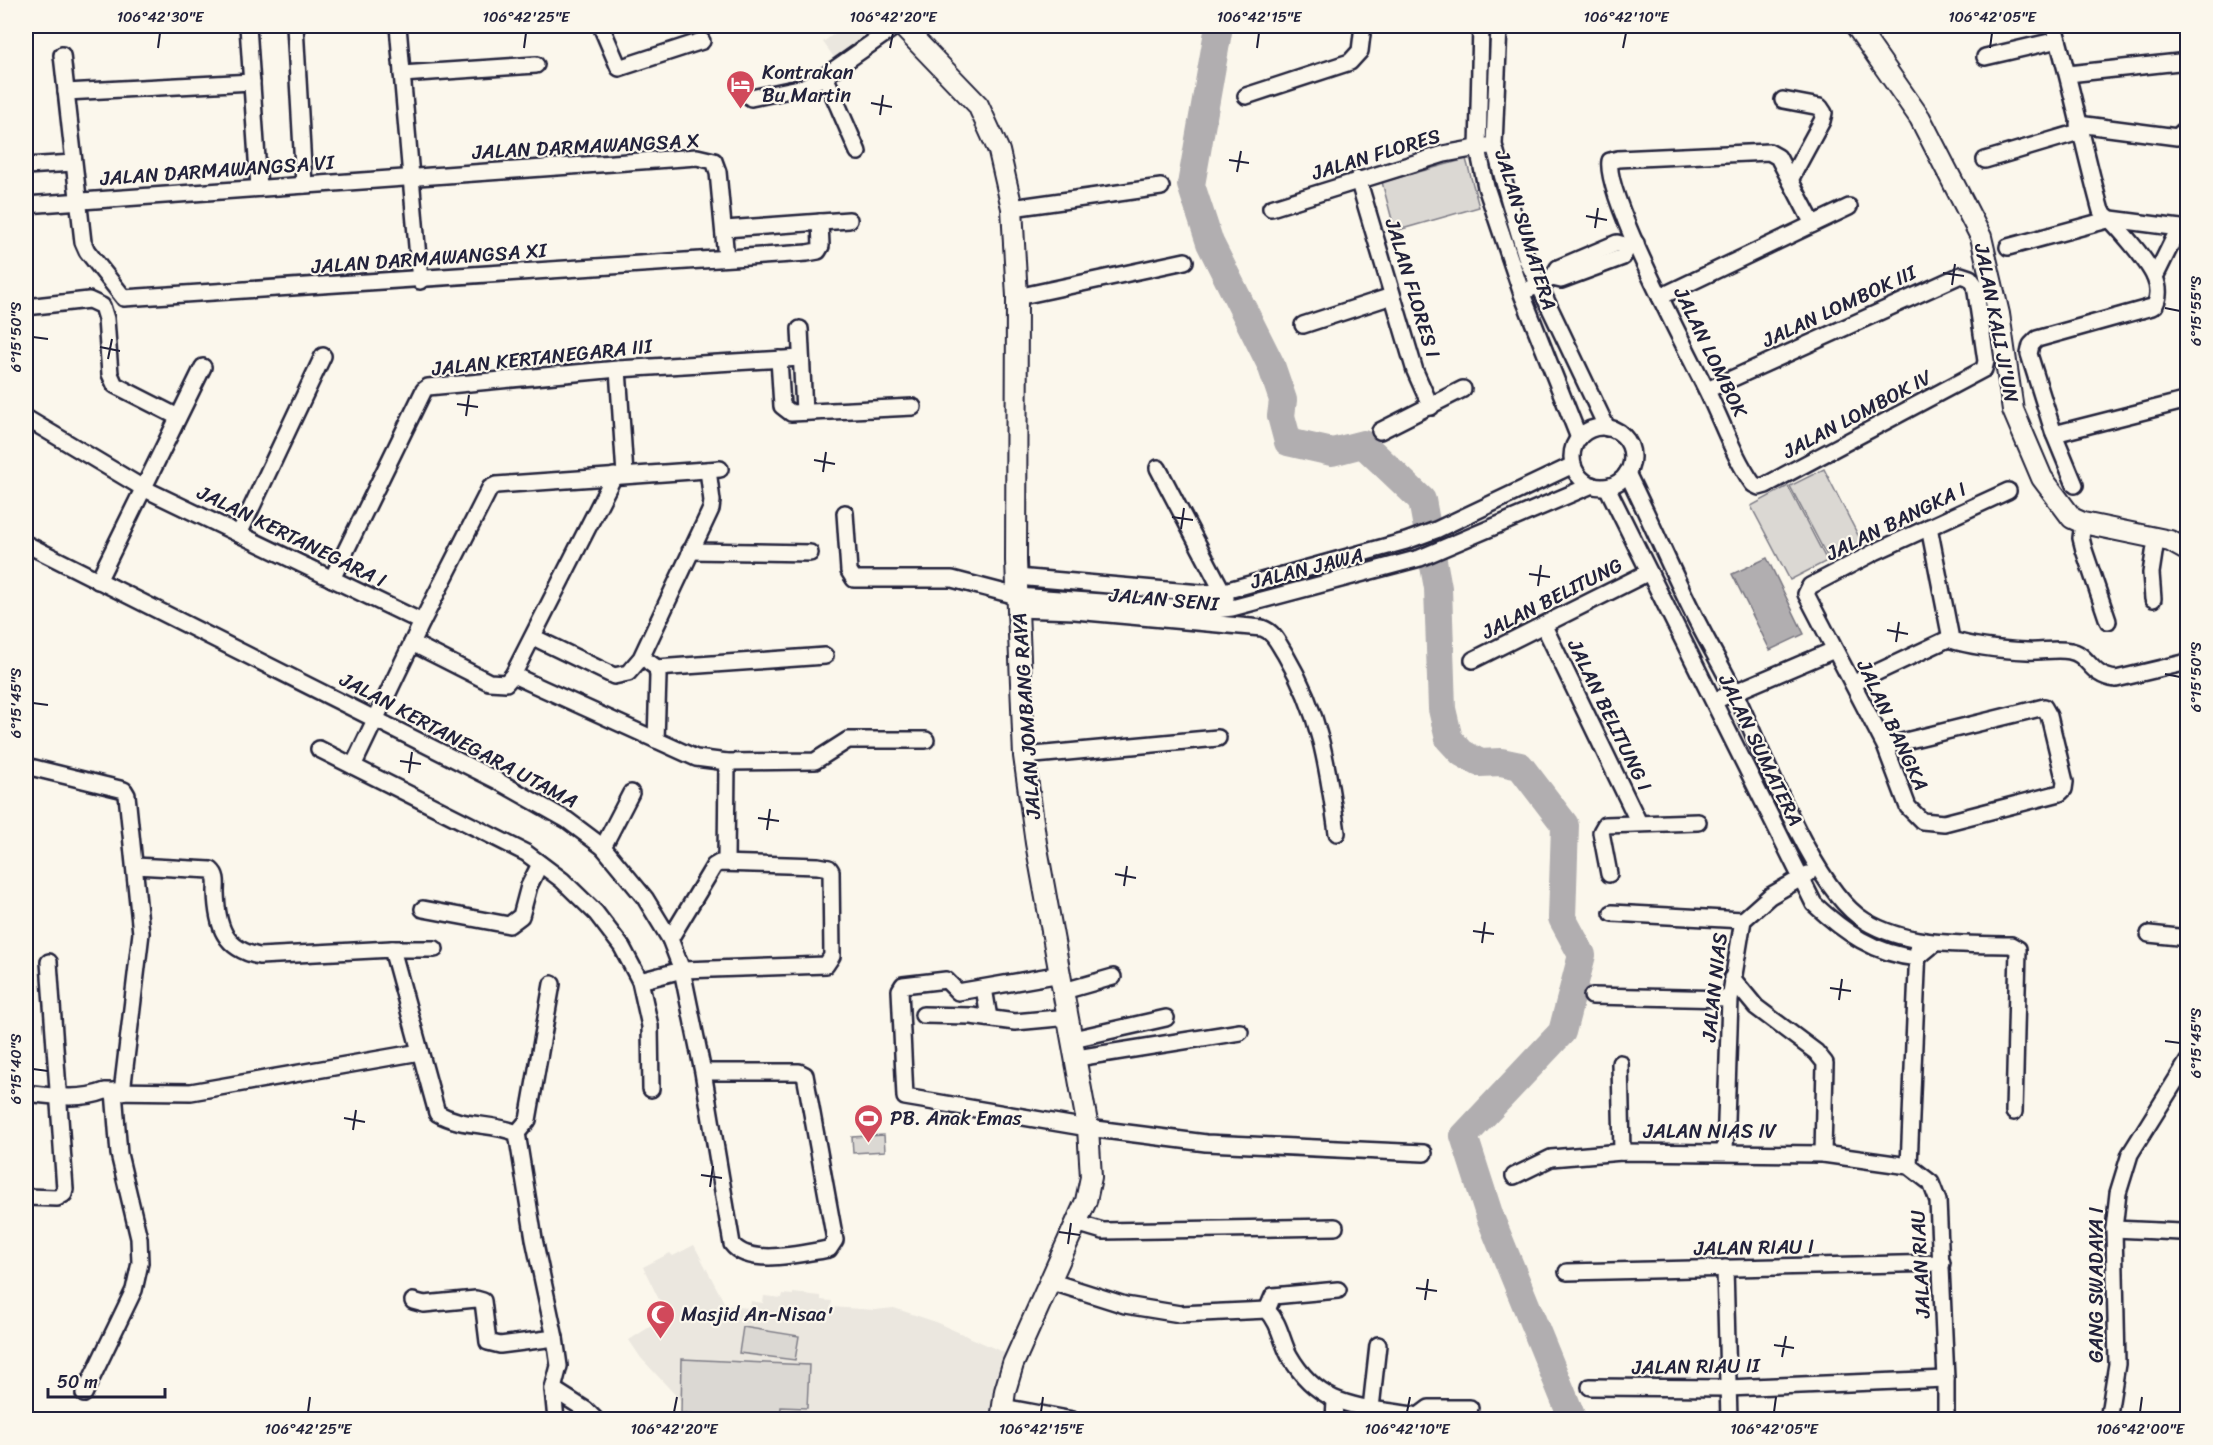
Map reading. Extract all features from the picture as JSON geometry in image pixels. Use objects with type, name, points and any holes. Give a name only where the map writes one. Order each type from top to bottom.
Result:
[{"type":"main road","name":"JALAN JOMBANG RAYA","points":[[903,26],[978,105],[999,151],[1012,208],[1017,297],[1017,594],[1024,756],[1036,843],[1088,1128],[1091,1177],[1086,1201],[1013,1364],[1002,1413]]},
{"type":"main road","name":"JALAN KALI JI'UN","points":[[1856,26],[1920,118],[1981,237],[1999,314],[2013,410],[2042,478],[2072,518],[2083,523],[2170,542],[2187,551]]},
{"type":"street","points":[[248,26],[259,189]]},
{"type":"street","points":[[295,26],[304,185]]},
{"type":"street","points":[[398,26],[420,281]]},
{"type":"street","points":[[602,26],[619,68],[702,41]]},
{"type":"street","points":[[751,98],[804,87],[825,76],[896,26]]},
{"type":"street","points":[[1246,96],[1350,62],[1360,51],[1364,26]]},
{"type":"street","name":"JALAN SUMATERA","points":[[1481,26],[1478,148],[1486,187],[1522,294],[1580,438]]},
{"type":"street","name":"JALAN SUMATERA","points":[[1499,26],[1494,145],[1527,260],[1545,281],[1607,428]]},
{"type":"street","points":[[1985,57],[2056,33],[2068,74],[2078,128],[2101,212],[2111,219],[2155,277],[2159,295],[2156,305],[2152,307],[2033,341],[2029,354],[2054,434],[2074,485]]},
{"type":"street","points":[[62,56],[77,201]]},
{"type":"street","points":[[2068,74],[2187,61]]},
{"type":"street","points":[[402,74],[537,65]]},
{"type":"street","points":[[825,76],[858,152]]},
{"type":"street","points":[[66,92],[252,82]]},
{"type":"street","points":[[1783,100],[1820,107],[1824,112],[1822,122],[1790,180],[1814,224]]},
{"type":"street","points":[[1985,160],[2078,128],[2177,137],[2187,127]]},
{"type":"street","name":"JALAN FLORES","points":[[1271,208],[1444,154],[1494,145]]},
{"type":"street","name":"JALAN LOMBOK","points":[[1750,479],[1632,245],[1614,188],[1610,161],[1763,152],[1778,158],[1790,180]]},
{"type":"street","name":"JALAN DARMAWANGSA X","points":[[411,178],[706,158],[714,161],[718,172],[724,229]]},
{"type":"street","name":"JALAN DARMAWANGSA VI","points":[[26,166],[73,163]]},
{"type":"street","name":"JALAN DARMAWANGSA VI","points":[[26,205],[411,178]]},
{"type":"street","name":"JALAN FLORES I","points":[[1358,179],[1415,371],[1431,407]]},
{"type":"street","points":[[1012,208],[1161,187]]},
{"type":"street","name":"JALAN DARMAWANGSA XI","points":[[77,201],[87,251],[124,298],[420,281],[815,252],[821,246],[820,222]]},
{"type":"street","points":[[1660,297],[1849,207]]},
{"type":"street","points":[[2008,247],[2111,219],[2183,229],[2155,277]]},
{"type":"street","points":[[726,258],[724,229],[849,220]]},
{"type":"street","points":[[1522,294],[1545,281],[1561,280],[1623,257],[1632,245]]},
{"type":"street","points":[[1017,297],[1185,261]]},
{"type":"street","name":"JALAN LOMBOK III","points":[[1707,390],[1961,275],[1970,278],[1975,285],[1986,361],[1984,369]]},
{"type":"street","points":[[1303,325],[1392,296]]},
{"type":"street","points":[[26,307],[89,300],[102,306],[106,319],[110,374],[116,385],[178,417]]},
{"type":"street","points":[[800,330],[804,412]]},
{"type":"street","points":[[239,534],[322,356]]},
{"type":"street","name":"JALAN KERTANEGARA III","points":[[332,579],[424,390],[428,387],[618,369],[801,358]]},
{"type":"street","points":[[779,359],[782,406],[791,413],[913,407]]},
{"type":"street","points":[[98,581],[203,368]]},
{"type":"street","points":[[412,643],[489,682],[506,683],[513,675],[619,475],[618,369]]},
{"type":"street","name":"JALAN LOMBOK IV","points":[[1750,479],[1756,486],[1766,485],[1984,369]]},
{"type":"street","points":[[1380,431],[1463,389]]},
{"type":"street","points":[[2054,434],[2187,400]]},
{"type":"street","name":"JALAN KERTANEGARA I","points":[[26,418],[143,488],[422,622]]},
{"type":"street","points":[[1607,428],[1622,435],[1631,449],[1632,457],[1627,473],[1615,484],[1600,486],[1580,477],[1573,465],[1573,450],[1580,438],[1592,429],[1607,428]]},
{"type":"street","name":"JALAN JAWA","points":[[1017,594],[1221,592],[1436,530],[1573,465]]},
{"type":"street","points":[[1158,468],[1221,592],[1232,608]]},
{"type":"street","points":[[353,766],[490,488],[496,485],[619,475],[714,470],[712,501],[641,658],[628,673],[618,677],[533,637]]},
{"type":"street","name":"JALAN SUMATERA","points":[[1627,473],[1692,612],[1735,692],[1818,868],[1842,901],[1863,920],[1904,936],[1935,943],[2011,945],[2018,950],[2014,1112]]},
{"type":"street","name":"JALAN SUMATERA","points":[[1600,486],[1649,572],[1814,904],[1855,938],[1879,950],[1917,958]]},
{"type":"street","name":"JALAN JAWA","points":[[1017,594],[1215,610],[1232,608],[1414,560],[1600,486]]},
{"type":"street","name":"JALAN BANGKA I","points":[[1806,594],[1810,586],[2008,491]]},
{"type":"street","points":[[845,513],[849,571],[854,579],[952,579],[1017,594]]},
{"type":"street","points":[[2083,523],[2081,538],[2084,550],[2108,621]]},
{"type":"street","points":[[1929,528],[1950,634],[1948,639]]},
{"type":"street","points":[[2153,599],[2151,573],[2156,540]]},
{"type":"street","points":[[1404,541],[1414,560]]},
{"type":"street","name":"JALAN KERTANEGARA UTAMA","points":[[26,544],[377,718],[567,820],[603,847],[645,898],[670,939],[682,970],[703,1072],[732,1244],[738,1251],[768,1257],[832,1247],[835,1240],[805,1075],[799,1072],[703,1072]]},
{"type":"street","points":[[690,551],[810,553]]},
{"type":"street","name":"JALAN BELITUNG","points":[[1473,660],[1649,572]]},
{"type":"street","name":"JALAN SENI","points":[[1017,594],[1075,611],[1262,628],[1272,632],[1300,679],[1314,713],[1325,750],[1337,833]]},
{"type":"street","name":"JALAN BANGKA","points":[[1806,594],[1834,650],[1854,683],[1885,747],[1908,807],[1916,817],[1930,823],[1944,823],[2060,793],[2064,789],[2065,782],[2049,716],[2044,707],[1885,747]]},
{"type":"street","name":"JALAN BELITUNG I","points":[[1544,626],[1639,823]]},
{"type":"street","points":[[1854,683],[1948,639],[2027,651],[2071,651],[2082,657],[2094,671],[2106,678],[2116,679],[2187,662]]},
{"type":"street","name":"JALAN BANGKA","points":[[1714,701],[1834,650]]},
{"type":"street","points":[[641,658],[657,668],[825,656]]},
{"type":"street","points":[[656,740],[657,668]]},
{"type":"street","points":[[513,675],[696,758],[727,762],[815,761],[849,740],[926,740]]},
{"type":"street","points":[[1024,756],[1218,738]]},
{"type":"street","points":[[320,749],[526,853],[562,880],[596,913],[622,947],[640,981],[650,1026],[651,1089]]},
{"type":"street","points":[[726,862],[727,762]]},
{"type":"street","points":[[26,765],[124,790],[127,795],[135,866],[140,941],[118,1092],[119,1154],[139,1238],[140,1263],[134,1290],[84,1394]]},
{"type":"street","points":[[603,847],[631,793]]},
{"type":"street","points":[[1609,874],[1601,832],[1603,826],[1608,823],[1698,822]]},
{"type":"street","points":[[640,981],[682,970],[826,965],[832,956],[829,868],[726,862],[714,866],[670,939]]},
{"type":"street","points":[[423,909],[509,925],[521,916],[529,886],[540,864]]},
{"type":"street","points":[[135,866],[212,870],[216,877],[218,911],[222,928],[230,943],[244,952],[260,956],[435,949]]},
{"type":"street","name":"JALAN NIAS","points":[[1725,1151],[1730,999],[1743,920],[1770,896],[1818,868]]},
{"type":"street","points":[[1612,913],[1743,920]]},
{"type":"street","points":[[2149,934],[2187,938]]},
{"type":"street","points":[[1909,1166],[1918,938]]},
{"type":"street","points":[[1917,958],[1935,943]]},
{"type":"street","points":[[392,949],[437,1113],[468,1125],[499,1127],[517,1133]]},
{"type":"street","points":[[26,1197],[57,1198],[64,1194],[60,1097],[49,962]]},
{"type":"street","points":[[1113,977],[958,992],[949,981],[942,980],[901,987],[905,1096],[1088,1128],[1206,1143],[1424,1153]]},
{"type":"street","points":[[1732,978],[1756,1007],[1816,1052],[1824,1063],[1823,1154]]},
{"type":"street","points":[[552,984],[528,1120],[517,1133],[534,1239],[559,1366],[553,1389],[556,1419]]},
{"type":"street","points":[[984,988],[989,1018]]},
{"type":"street","points":[[1592,996],[1730,999]]},
{"type":"street","points":[[923,1015],[989,1018],[1015,1022],[1069,1017]]},
{"type":"street","points":[[1073,1039],[1166,1018]]},
{"type":"street","points":[[1077,1058],[1240,1032]]},
{"type":"street","points":[[26,1093],[60,1097],[118,1092],[190,1092],[420,1052]]},
{"type":"street","name":"GANG SWADAYA I","points":[[2108,1419],[2117,1364],[2114,1229],[2118,1193],[2127,1160],[2187,1061]]},
{"type":"street","points":[[1620,1064],[1622,1152]]},
{"type":"street","name":"JALAN NIAS IV","points":[[1514,1176],[1551,1158],[1622,1152],[1725,1151],[1823,1154],[1909,1166]]},
{"type":"street","name":"JALAN RIAU","points":[[1909,1166],[1926,1178],[1938,1201],[1946,1419]]},
{"type":"street","points":[[1076,1223],[1103,1231],[1335,1227]]},
{"type":"street","points":[[2114,1229],[2181,1232]]},
{"type":"street","name":"JALAN RIAU I","points":[[1567,1272],[1942,1263]]},
{"type":"street","points":[[1725,1268],[1729,1419]]},
{"type":"street","points":[[1049,1281],[1125,1305],[1180,1314],[1267,1310],[1275,1318],[1289,1355],[1315,1389],[1335,1401],[1419,1418],[1429,1408],[1470,1408]]},
{"type":"street","points":[[1267,1310],[1273,1296],[1338,1290]]},
{"type":"street","points":[[413,1301],[424,1304],[476,1299],[483,1301],[488,1342],[500,1345],[555,1338]]},
{"type":"street","points":[[1371,1408],[1378,1346]]},
{"type":"street","name":"JALAN RIAU II","points":[[1590,1387],[1728,1388],[1946,1379]]},
{"type":"street","points":[[553,1389],[596,1419]]},
{"type":"street","points":[[1334,1419],[1335,1401]]},
{"type":"street","points":[[1002,1413],[1073,1419]]},
{"type":"shaded area","points":[[845,26],[886,26],[838,63],[823,42]]},
{"type":"shaded area","points":[[1466,159],[1479,207],[1395,231],[1382,182]]},
{"type":"shaded area","points":[[1824,469],[1862,543],[1829,560],[1790,486]]},
{"type":"shaded area","points":[[1788,486],[1827,561],[1790,580],[1751,506]]},
{"type":"shaded area","points":[[1767,558],[1804,634],[1770,650],[1732,574]]},
{"type":"shaded area","name":"PB. Anak Emas","points":[[884,1135],[885,1151],[853,1153],[852,1137]]},
{"type":"shaded area","points":[[694,1245],[726,1306],[750,1308],[751,1301],[763,1303],[764,1296],[782,1298],[783,1294],[793,1295],[793,1293],[821,1296],[821,1300],[832,1301],[831,1307],[875,1310],[894,1308],[933,1321],[1005,1353],[995,1379],[989,1419],[704,1420],[681,1413],[681,1401],[641,1358],[629,1340],[667,1316],[643,1267],[670,1253],[673,1256]]},
{"type":"shaded area","points":[[743,1327],[799,1336],[795,1360],[739,1353]]},
{"type":"shaded area","points":[[682,1359],[809,1365],[807,1408],[781,1407],[780,1418],[681,1413]]},
{"type":"waterway","points":[[1219,26],[1191,185],[1210,243],[1271,365],[1283,400],[1281,416],[1288,442],[1332,452],[1363,444],[1422,500],[1438,588],[1442,709],[1449,739],[1462,753],[1480,763],[1501,762],[1520,766],[1565,825],[1562,918],[1582,955],[1562,1032],[1464,1136],[1490,1217],[1573,1420]]},
{"type":"place","name":"Kontrakan Bu Martin","points":[[741,110]]},
{"type":"place","name":"PB. Anak Emas","points":[[869,1144]]},
{"type":"place","name":"Masjid An-Nisaa'","points":[[660,1340]]}]
